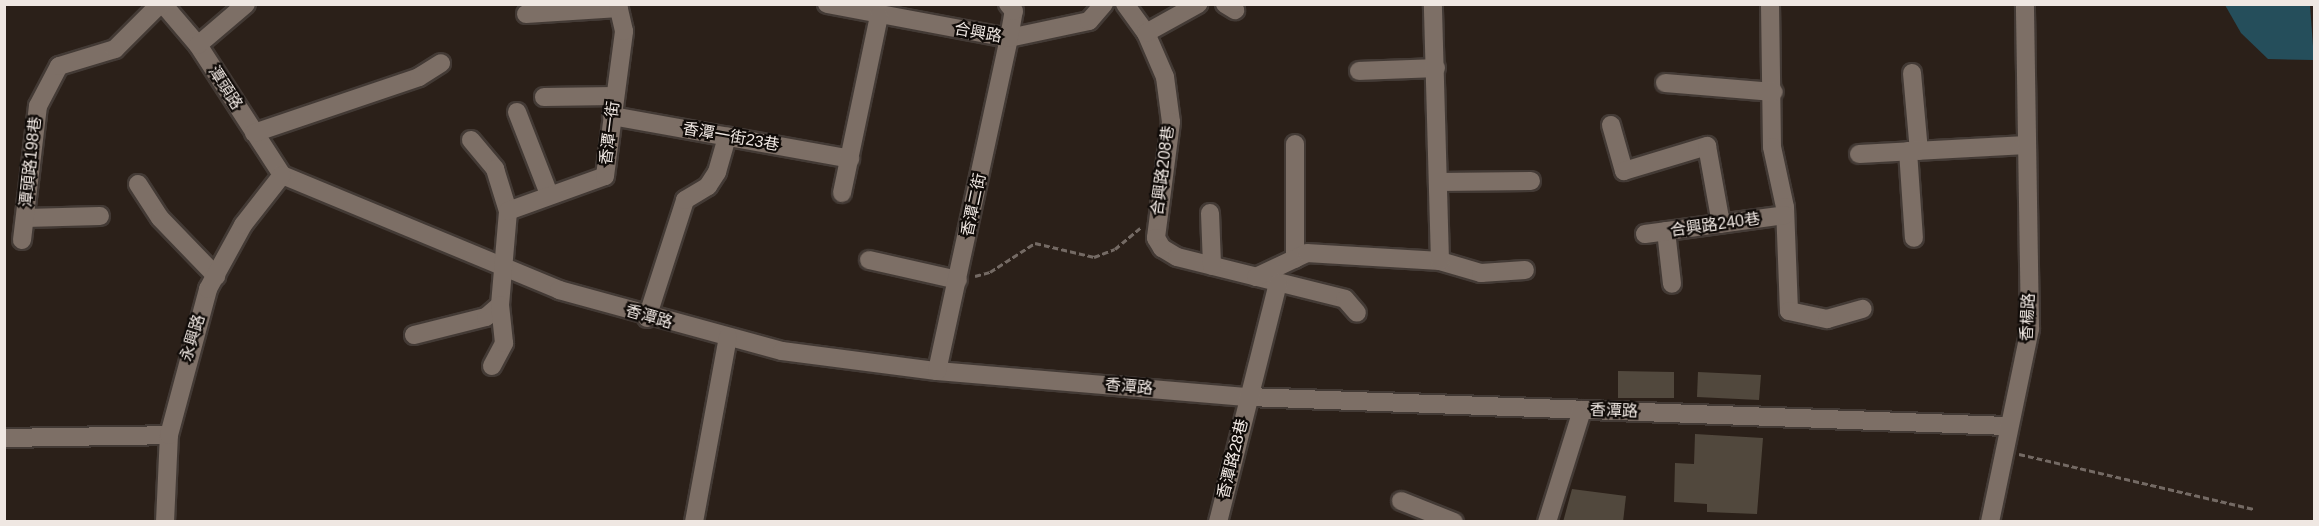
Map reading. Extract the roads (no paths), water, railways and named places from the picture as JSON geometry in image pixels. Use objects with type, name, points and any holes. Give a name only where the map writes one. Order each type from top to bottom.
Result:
[{"type":"street","name":"潭頭路","points":[[161,4],[198,45],[282,175]]},
{"type":"street","name":"潭頭路198巷","points":[[22,240],[38,106],[59,66],[115,49],[161,4]]},
{"type":"street","points":[[198,45],[246,4]]},
{"type":"street","name":"合興路","points":[[828,4],[879,16],[1009,38],[1089,21],[1104,4]]},
{"type":"street","name":"香潭二街","points":[[937,371],[1009,38],[1014,11],[1008,4]]},
{"type":"street","name":"合興路208巷","points":[[1125,4],[1146,33],[1165,77],[1171,122],[1157,213],[1156,238],[1162,248],[1212,266],[1345,299],[1357,314]]},
{"type":"street","points":[[1146,33],[1198,4]]},
{"type":"street","points":[[1433,4],[1440,261]]},
{"type":"street","name":"合興路240巷","points":[[1770,4],[1774,92],[1772,147],[1785,215],[1789,311],[1827,319],[1863,309]]},
{"type":"street","name":"香楊路","points":[[1990,522],[2008,426],[2030,329],[2025,4]]},
{"type":"street","points":[[526,14],[619,6]]},
{"type":"street","name":"香潭一街","points":[[508,211],[605,176],[624,31],[619,6]]},
{"type":"street","points":[[842,194],[879,16]]},
{"type":"street","points":[[254,133],[419,77],[441,63]]},
{"type":"street","points":[[1359,71],[1436,68]]},
{"type":"street","points":[[1912,73],[1914,238]]},
{"type":"street","points":[[1665,83],[1774,92]]},
{"type":"street","points":[[544,97],[615,96]]},
{"type":"street","points":[[517,112],[549,195]]},
{"type":"street","name":"香潭一街23巷","points":[[612,116],[850,159]]},
{"type":"street","points":[[1611,125],[1624,171],[1707,146],[1721,224]]},
{"type":"street","points":[[647,318],[685,200],[708,186],[717,172],[727,136]]},
{"type":"street","points":[[471,140],[495,168],[508,211],[502,265],[501,305],[504,343],[492,366]]},
{"type":"street","points":[[1295,144],[1295,259]]},
{"type":"street","points":[[1859,154],[2027,145]]},
{"type":"street","name":"香潭路","points":[[282,175],[502,265],[647,318],[782,351],[937,371],[1249,397],[2008,426]]},
{"type":"street","name":"永興路","points":[[165,522],[169,435],[185,361],[216,276],[243,225],[282,175]]},
{"type":"street","points":[[1438,182],[1531,181]]},
{"type":"street","points":[[138,183],[160,219],[216,276]]},
{"type":"street","points":[[1210,213],[1212,266]]},
{"type":"street","name":"合興路240巷","points":[[1646,234],[1785,215]]},
{"type":"street","points":[[25,218],[100,216]]},
{"type":"street","points":[[1666,231],[1672,284]]},
{"type":"street","points":[[1256,277],[1307,253],[1440,261],[1481,273],[1525,270]]},
{"type":"street","points":[[868,260],[958,280]]},
{"type":"street","name":"香潭路28巷","points":[[1218,522],[1278,283]]},
{"type":"street","points":[[414,335],[486,317],[501,305]]},
{"type":"street","points":[[694,522],[728,338]]},
{"type":"street","points":[[1547,522],[1582,410]]},
{"type":"street","points":[[4,438],[169,435]]},
{"type":"street","points":[[1401,501],[1454,522]]},
{"type":"water","points":[[2225,5],[2310,5],[2314,60],[2268,59],[2241,33]]}]
